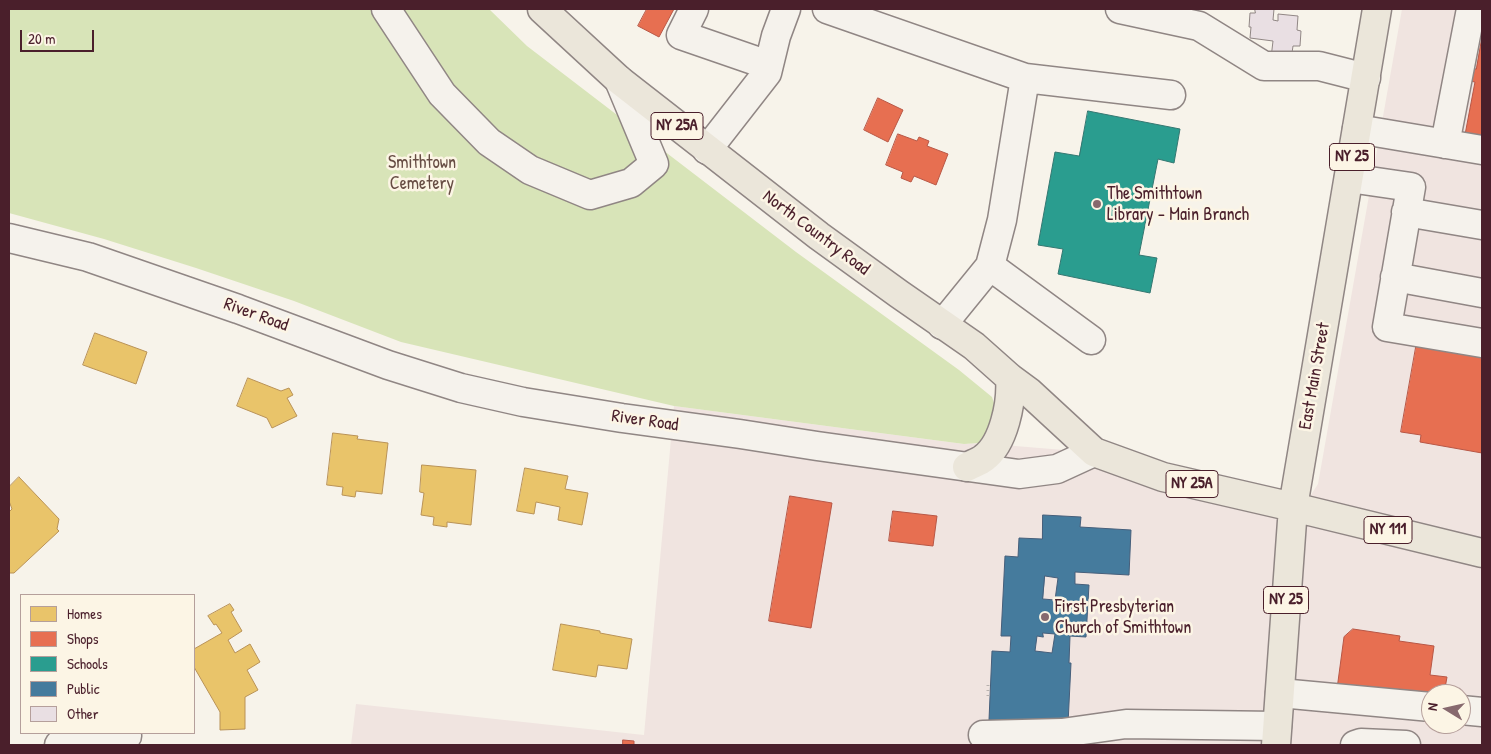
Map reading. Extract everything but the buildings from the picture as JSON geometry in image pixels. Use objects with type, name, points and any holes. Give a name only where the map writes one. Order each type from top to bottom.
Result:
[{"type":"main road","name":"North Country Road","points":[[542,9],[619,80],[707,150],[819,236],[974,346],[1029,392],[1094,452]]},
{"type":"main road","name":"East Main Street","points":[[1277,735],[1293,507],[1377,9]]},
{"type":"main road","points":[[967,467],[984,457],[998,441],[1008,411],[1011,391],[1010,378]]},
{"type":"main road","name":"NY 25A","points":[[1094,452],[1162,477],[1293,507]]},
{"type":"main road","name":"NY 111","points":[[1293,507],[1482,553]]},
{"type":"street","points":[[386,9],[442,94],[489,142],[530,170],[590,195],[630,183],[654,164],[619,80]]},
{"type":"street","points":[[694,9],[681,35],[768,65]]},
{"type":"street","points":[[707,150],[767,73],[776,36],[786,9]]},
{"type":"street","points":[[827,9],[1025,78],[1171,95]]},
{"type":"street","points":[[1120,9],[1200,26],[1264,66],[1319,66],[1366,78]]},
{"type":"street","points":[[1445,144],[1471,9]]},
{"type":"street","points":[[942,325],[990,266],[1002,220],[1025,78]]},
{"type":"street","points":[[1357,129],[1482,150]]},
{"type":"street","points":[[1349,178],[1411,188],[1387,327],[1482,342]]},
{"type":"street","points":[[1406,212],[1482,225]]},
{"type":"street","name":"River Road","points":[[9,238],[88,257],[238,308],[388,365],[461,388],[523,402],[622,418],[1019,474],[1057,469],[1094,452]]},
{"type":"street","points":[[990,266],[1091,340]]},
{"type":"street","points":[[1395,277],[1482,293]]},
{"type":"street","points":[[1280,693],[1421,706]]},
{"type":"street","points":[[983,735],[1062,733],[1126,724],[1277,735]]},
{"type":"street","points":[[59,745],[127,736]]},
{"type":"street","points":[[1355,745],[1360,743],[1406,745]]},
{"type":"path","points":[[988,696],[988,684],[990,684]]},
{"type":"shaded area","points":[[1402,9],[1482,9],[1482,745],[351,745],[356,704],[644,735],[674,406],[964,444],[979,443],[1100,453],[1299,513],[1318,484]]},
{"type":"green space","name":"Smithtown Cemetery","points":[[9,9],[489,9],[527,46],[796,252],[959,370],[992,397],[995,406],[989,432],[979,443],[964,444],[674,406],[401,342],[294,301],[196,268],[104,239],[9,213]]},
{"type":"place","name":"The Smithtown Library - Main Branch","points":[[1097,204]]},
{"type":"place","name":"First Presbyterian Church of Smithtown","points":[[1045,617]]}]
